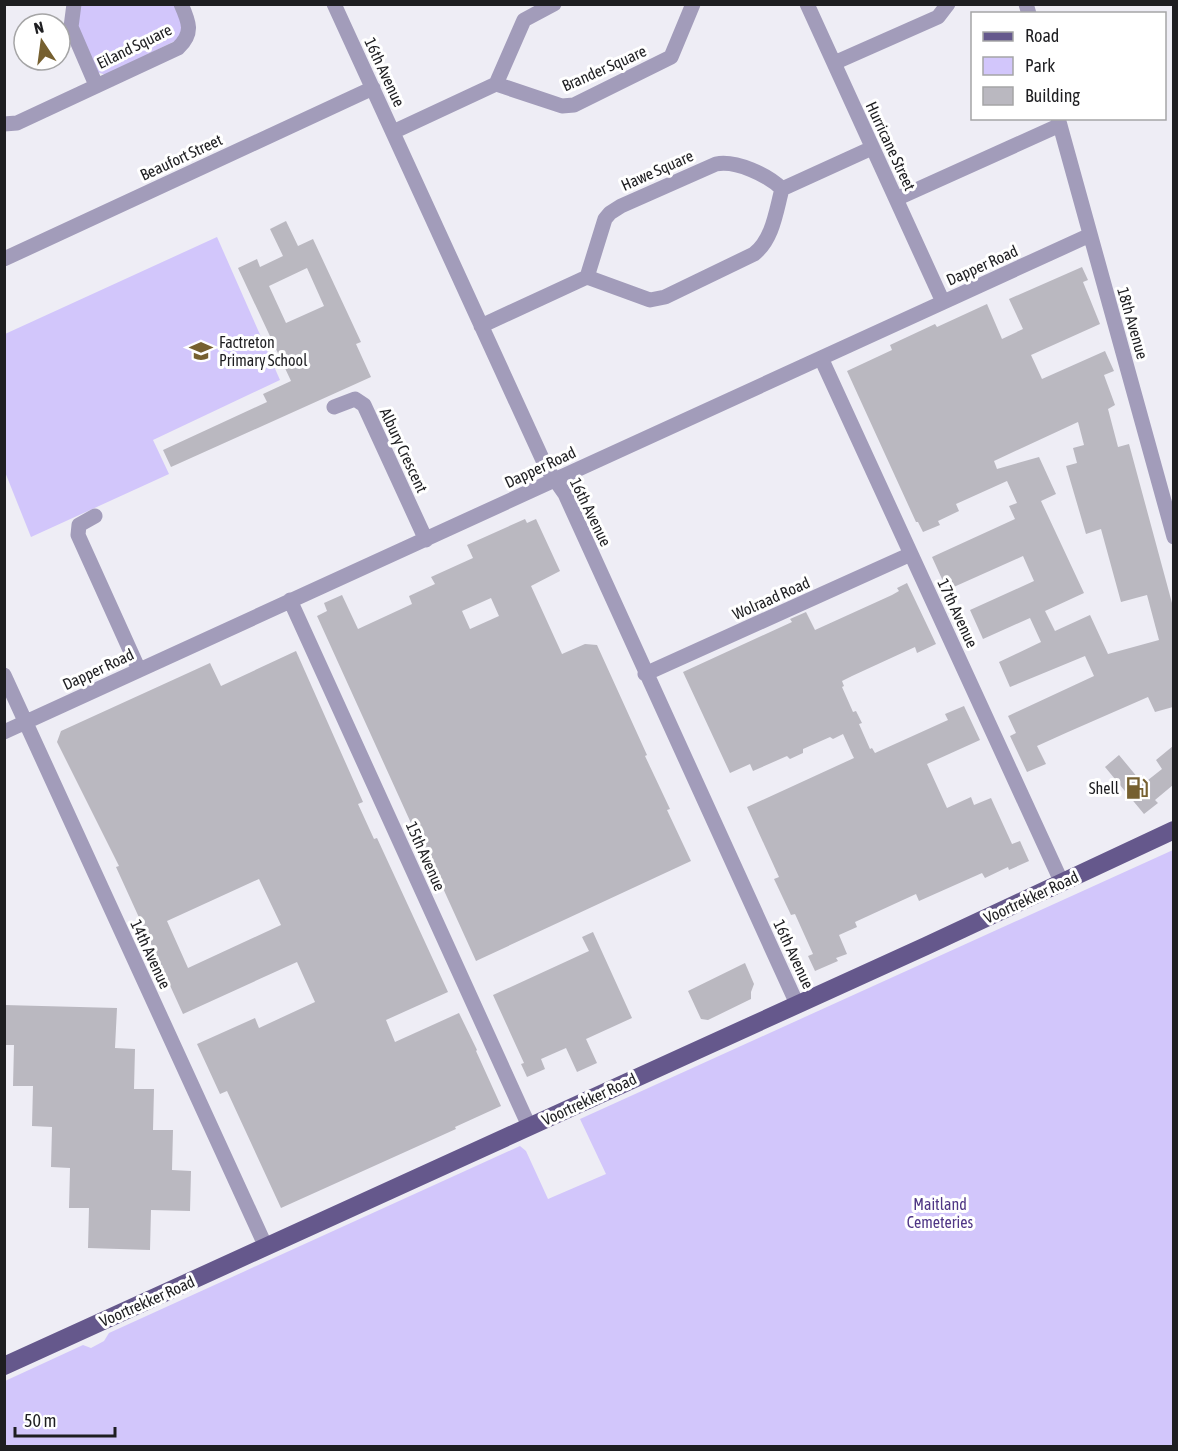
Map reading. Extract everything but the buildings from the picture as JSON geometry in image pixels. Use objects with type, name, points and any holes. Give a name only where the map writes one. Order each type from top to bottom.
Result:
[{"type":"main road","name":"Voortrekker Road","points":[[4,1366],[1062,883],[1173,830]]},
{"type":"street","name":"Eiland Square","points":[[74,4],[70,27],[96,85]]},
{"type":"street","name":"Eiland Square","points":[[4,124],[17,123],[178,48],[185,41],[189,27],[181,4]]},
{"type":"street","name":"16th Avenue","points":[[334,4],[546,467],[565,494],[797,1004]]},
{"type":"street","points":[[393,132],[496,84],[524,20],[554,4]]},
{"type":"street","name":"Brander Square","points":[[496,84],[562,106],[574,105],[671,57],[693,4]]},
{"type":"street","name":"Hurricane Street","points":[[807,4],[943,302]]},
{"type":"street","points":[[834,63],[938,17],[948,4]]},
{"type":"street","name":"Beaufort Street","points":[[4,259],[373,88]]},
{"type":"street","points":[[896,199],[1059,122]]},
{"type":"street","name":"18th Avenue","points":[[1059,122],[1173,537]]},
{"type":"street","points":[[481,326],[586,277],[650,300],[665,297],[762,248],[768,239],[782,189],[872,148]]},
{"type":"street","name":"Hawe Square","points":[[586,277],[605,219],[610,213],[631,201],[725,162],[734,163],[774,181],[782,189]]},
{"type":"street","name":"Dapper Road","points":[[4,732],[1090,236]]},
{"type":"street","name":"17th Avenue","points":[[821,358],[1062,883]]},
{"type":"street","name":"Albury Crescent","points":[[334,407],[355,399],[364,405],[426,540]]},
{"type":"street","points":[[95,516],[79,525],[78,534],[139,670]]},
{"type":"street","name":"Wolraad Road","points":[[645,674],[911,554]]},
{"type":"street","name":"15th Avenue","points":[[290,600],[529,1126]]},
{"type":"street","name":"14th Avenue","points":[[4,675],[266,1247]]},
{"type":"green space","points":[[175,4],[182,19],[181,38],[106,75],[97,72],[75,20],[80,5]]},
{"type":"green space","name":"Factreton Primary School","points":[[217,237],[280,380],[153,440],[169,474],[31,537],[5,472],[5,334]]},
{"type":"green space","name":"Maitland Cemeteries","points":[[1173,850],[1173,1446],[5,1446],[5,1381],[83,1345],[91,1348],[104,1341],[109,1333],[520,1146],[526,1151],[548,1199],[606,1174],[580,1119]]},
{"type":"place","name":"Factreton Primary School","points":[[201,351]]},
{"type":"place","name":"Shell","points":[[1137,788]]}]
